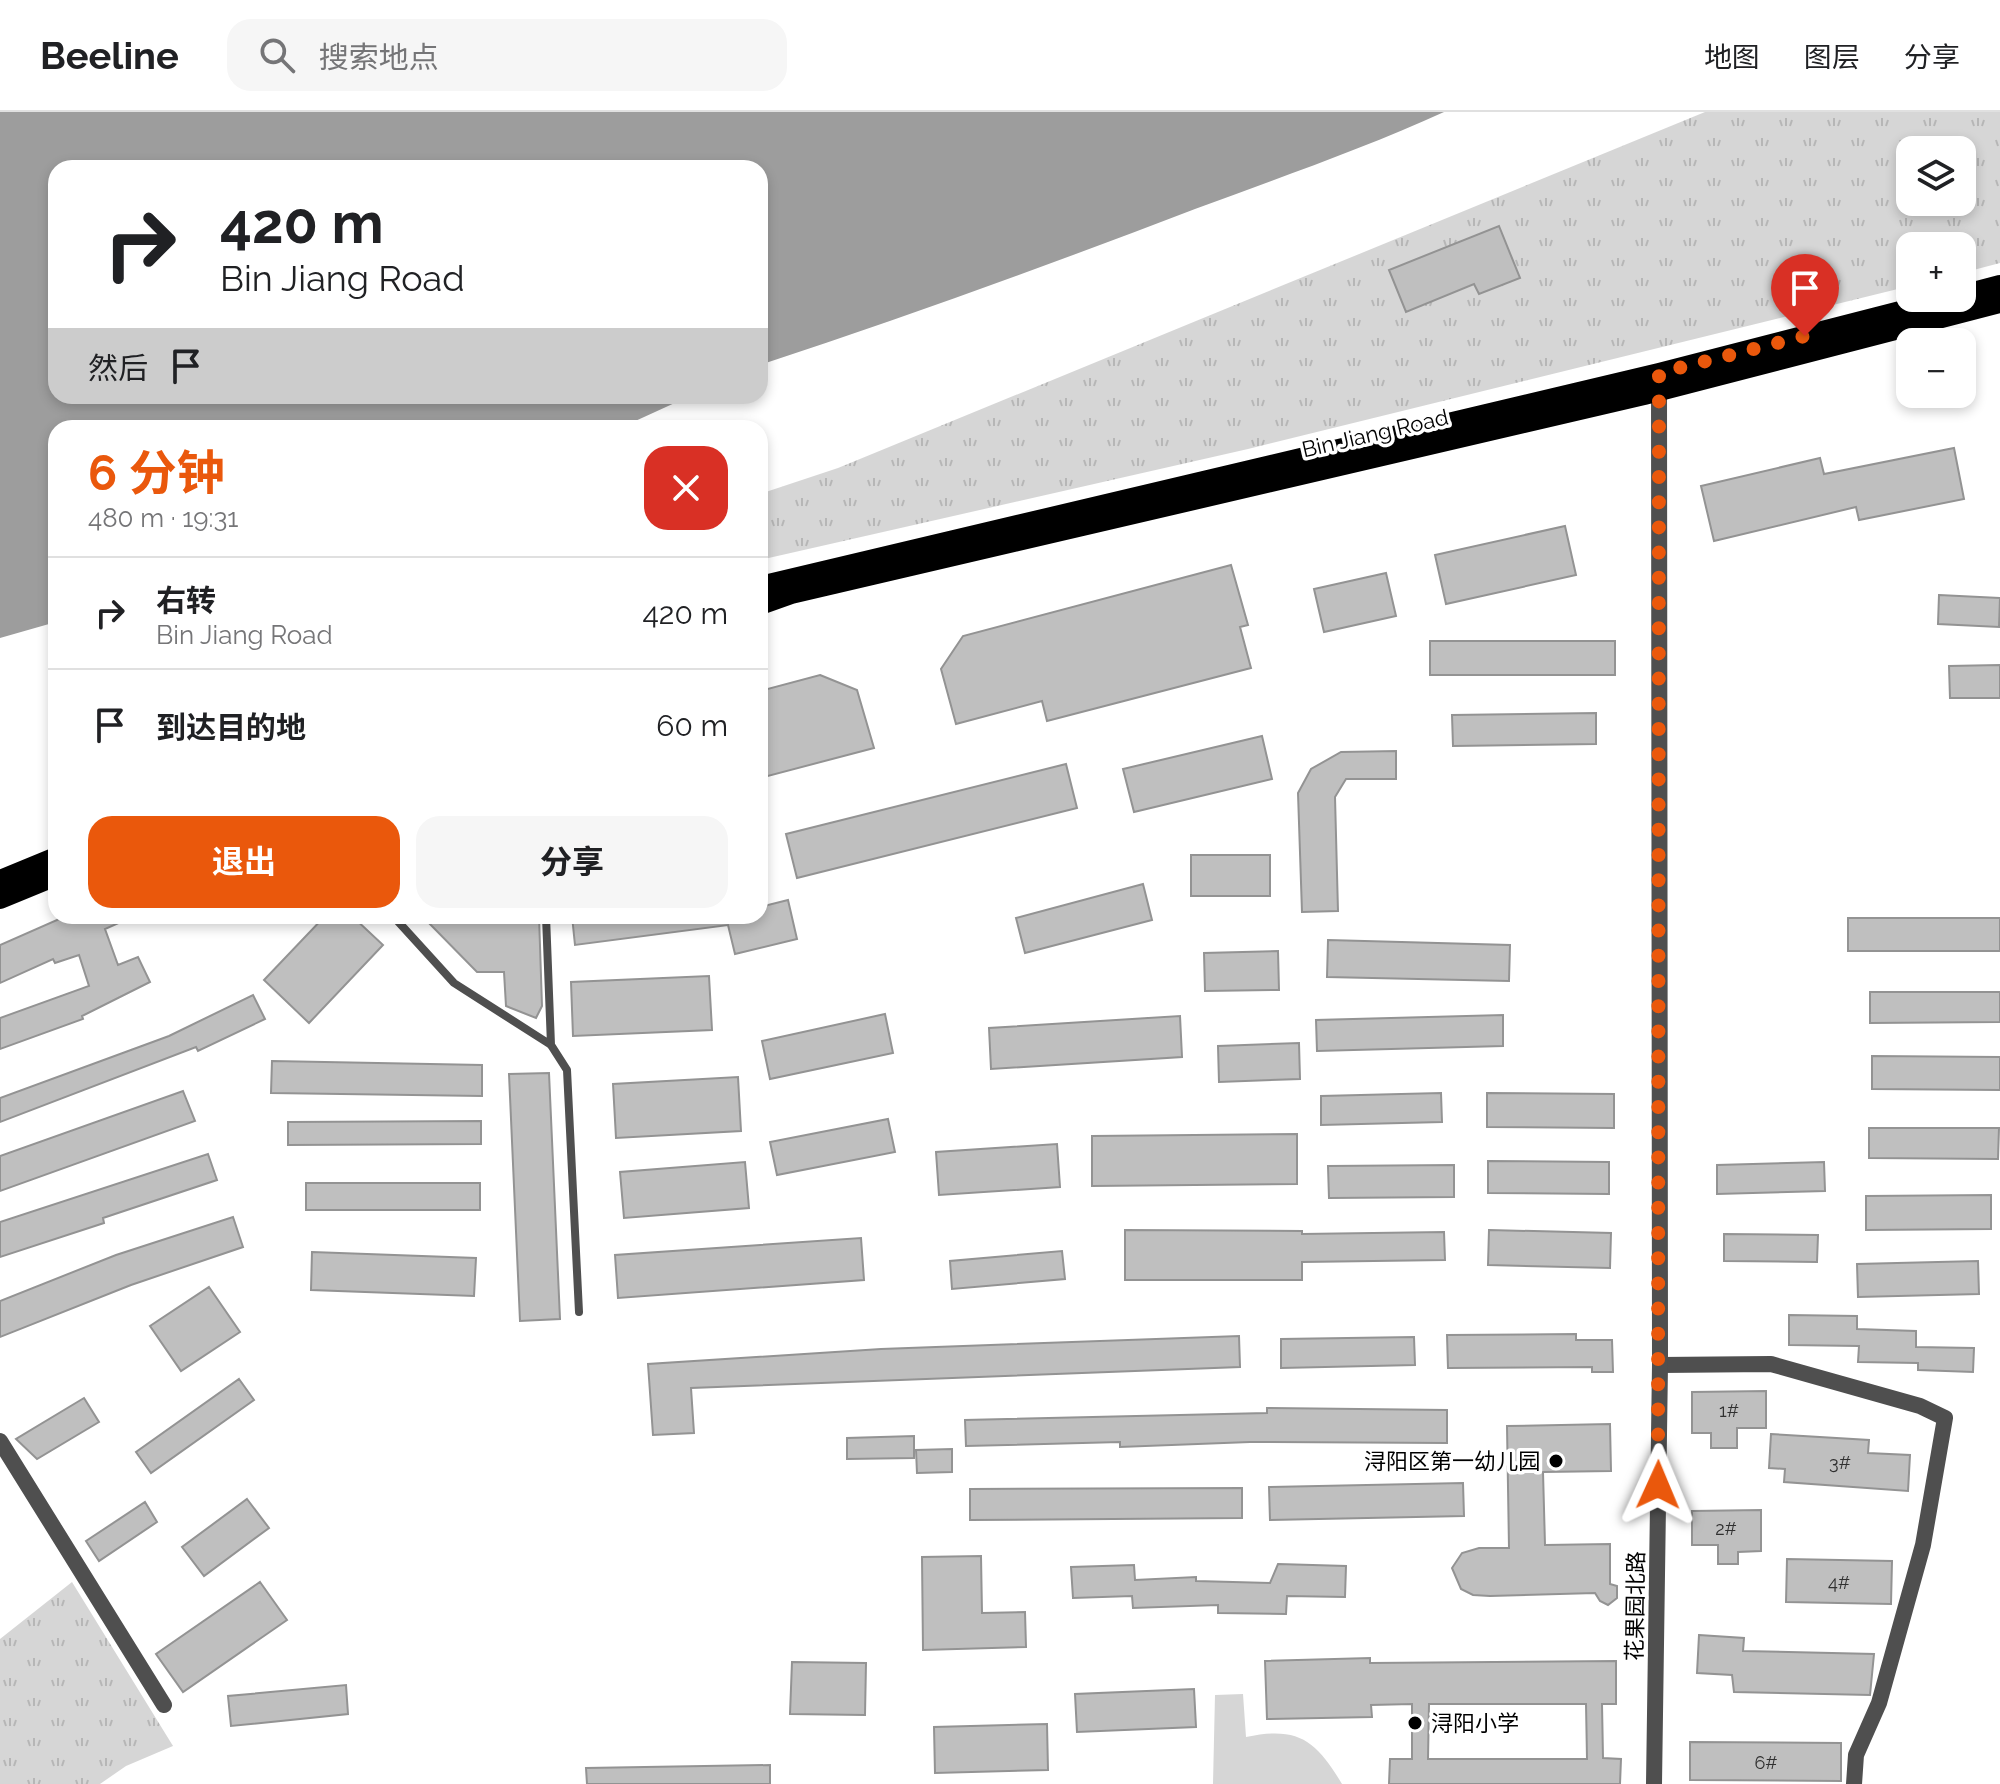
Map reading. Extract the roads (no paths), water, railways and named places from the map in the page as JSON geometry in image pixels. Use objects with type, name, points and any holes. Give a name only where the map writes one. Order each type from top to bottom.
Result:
[{"type":"main road","points":[[1976,291],[2000,285]]},
{"type":"main road","name":"Bin Jiang Road","points":[[768,584],[2000,303]]},
{"type":"main road","name":"Bin Jiang Road","points":[[768,603],[1659,382],[1902,312]]},
{"type":"main road","points":[[0,880],[48,860]]},
{"type":"main road","points":[[0,899],[48,879]]},
{"type":"street","name":"花果园北路","points":[[1654,1784],[1660,1365],[1659,382]]},
{"type":"street","points":[[1660,1365],[1771,1364],[1920,1406],[1945,1418],[1923,1545],[1879,1703],[1856,1755],[1854,1784]]},
{"type":"street","points":[[0,1441],[164,1705]]},
{"type":"lane","points":[[400,924],[454,983],[551,1045],[567,1070],[579,1312]]},
{"type":"lane","points":[[546,924],[551,1045]]},
{"type":"place","name":"浔阳区第一幼儿园","points":[[1556,1461]]},
{"type":"place","name":"浔阳小学","points":[[1415,1723]]}]
